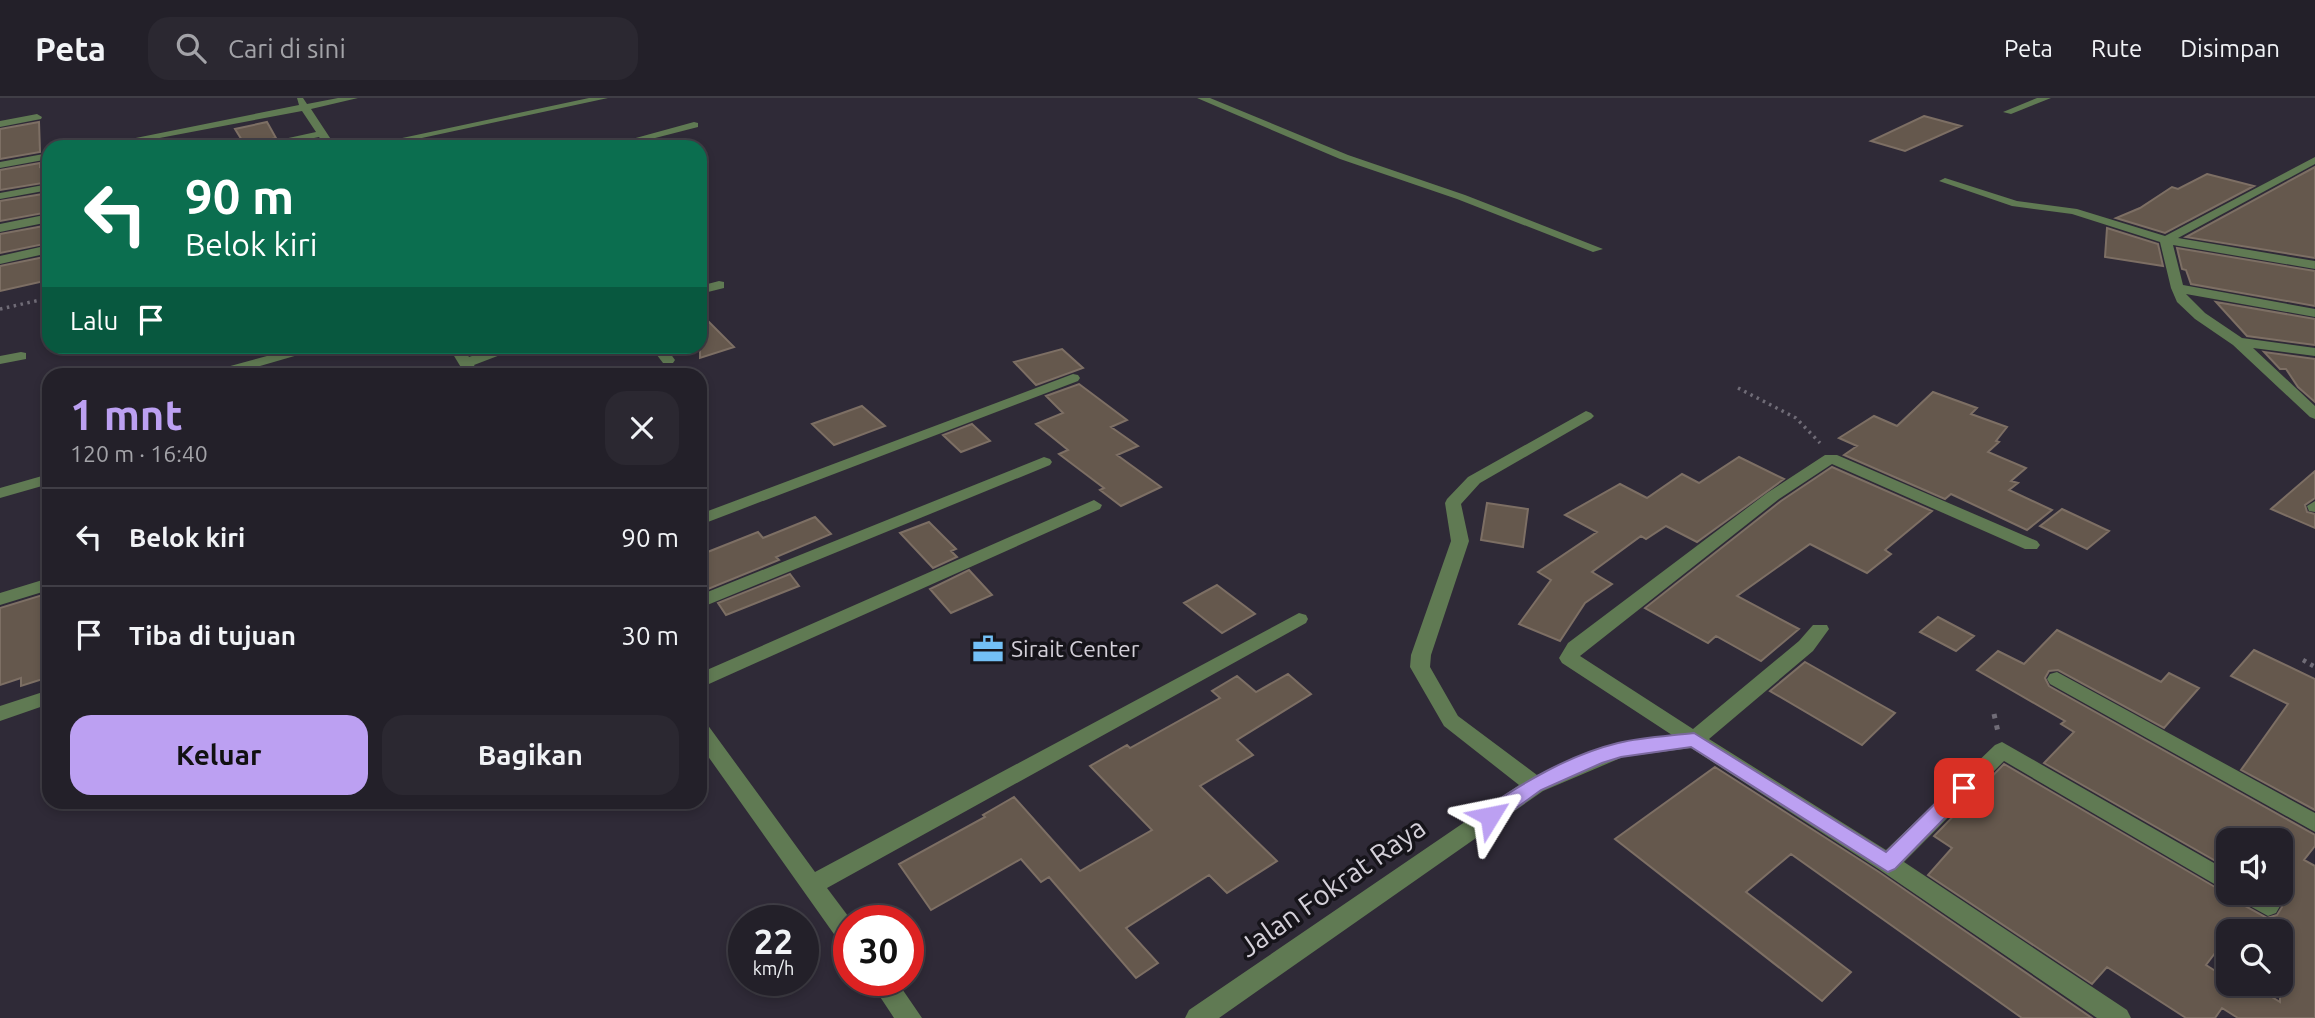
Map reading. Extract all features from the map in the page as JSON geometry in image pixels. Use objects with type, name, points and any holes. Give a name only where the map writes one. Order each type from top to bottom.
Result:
[{"type":"street","points":[[129,140],[301,103],[353,98]]},
{"type":"street","points":[[399,140],[603,98]]},
{"type":"street","points":[[1202,98],[1344,157],[1461,197],[1597,249]]},
{"type":"street","points":[[2008,112],[2046,98]]},
{"type":"street","points":[[301,103],[326,140]]},
{"type":"street","points":[[0,124],[37,117]]},
{"type":"street","points":[[635,140],[694,125]]},
{"type":"street","points":[[289,140],[321,134]]},
{"type":"street","points":[[0,165],[42,157]]},
{"type":"street","points":[[2166,240],[2315,160]]},
{"type":"street","points":[[1945,181],[2017,204],[2073,211],[2166,240],[2315,265]]},
{"type":"street","points":[[0,196],[42,188]]},
{"type":"street","points":[[0,228],[42,219]]},
{"type":"street","points":[[2166,240],[2182,299],[2200,316],[2238,342],[2315,414]]},
{"type":"street","points":[[0,260],[42,251]]},
{"type":"street","points":[[2301,262],[2315,253]]},
{"type":"street","points":[[707,288],[719,285]]},
{"type":"street","points":[[2177,288],[2315,313]]},
{"type":"street","points":[[2238,342],[2315,352]]},
{"type":"street","points":[[240,368],[292,354]]},
{"type":"street","points":[[470,368],[500,354]]},
{"type":"street","points":[[664,354],[668,359]]},
{"type":"street","points":[[0,360],[21,356]]},
{"type":"street","points":[[707,517],[1073,378]]},
{"type":"street","points":[[1535,785],[1451,721],[1420,667],[1460,541],[1453,503],[1474,480],[1586,416]]},
{"type":"street","points":[[2031,545],[1830,458],[1773,496],[1569,655],[1574,663],[1888,863],[2119,1018]]},
{"type":"street","points":[[707,599],[1044,462]]},
{"type":"street","points":[[0,492],[42,481]]},
{"type":"street","points":[[707,678],[1094,505]]},
{"type":"street","points":[[0,599],[42,586]]},
{"type":"street","points":[[810,886],[1300,619]]},
{"type":"street","points":[[1694,740],[1806,646],[1820,629]]},
{"type":"street","points":[[2057,679],[2315,823]]},
{"type":"street","points":[[0,714],[42,699]]},
{"type":"street","points":[[707,739],[833,916]]},
{"type":"street","name":"Jalan Fokrat Raya","points":[[1198,1018],[1535,785],[1620,750],[1694,740]]},
{"type":"street","points":[[1888,863],[2002,750],[2216,876]]},
{"type":"street","points":[[893,996],[909,1018]]},
{"type":"path","points":[[0,309],[42,300]]},
{"type":"path","points":[[1738,388],[1779,408],[1803,424],[1830,458]]},
{"type":"path","points":[[2303,660],[2315,667]]},
{"type":"building","points":[[1924,116],[1961,126],[1905,151],[1871,141]]},
{"type":"building","points":[[39,122],[40,152],[0,159],[0,129]]},
{"type":"building","points":[[267,122],[276,138],[242,140],[235,129]]},
{"type":"building","points":[[40,163],[42,183],[0,190],[0,170]]},
{"type":"building","points":[[2315,167],[2315,258],[2186,237]]},
{"type":"building","points":[[2207,174],[2254,186],[2165,233],[2116,218],[2140,208],[2172,187],[2178,189]]},
{"type":"building","points":[[42,194],[42,213],[0,221],[0,201]]},
{"type":"building","points":[[42,226],[42,244],[0,253],[0,234]]},
{"type":"building","points":[[2107,228],[2158,244],[2163,266],[2105,257]]},
{"type":"building","points":[[2177,248],[2315,271],[2315,306],[2191,284],[2186,270],[2182,269]]},
{"type":"building","points":[[42,257],[42,282],[0,291],[0,266]]},
{"type":"building","points":[[2216,302],[2315,319],[2315,345],[2247,336]]},
{"type":"building","points":[[707,320],[734,347],[700,358],[700,354],[707,354]]},
{"type":"building","points":[[1062,349],[1083,368],[1036,385],[1014,362]]},
{"type":"building","points":[[2264,352],[2315,359],[2315,402],[2298,387],[2286,369],[2280,369]]},
{"type":"building","points":[[1079,384],[1127,420],[1111,427],[1138,446],[1117,455],[1161,487],[1121,506],[1100,490],[1104,488],[1059,454],[1068,450],[1036,424],[1063,413],[1046,396]]},
{"type":"building","points":[[1933,392],[1977,408],[1971,414],[2007,427],[1996,441],[1999,442],[1988,452],[2026,468],[2011,481],[2018,483],[2009,490],[2052,510],[2027,530],[1951,494],[1945,499],[1844,455],[1857,446],[1839,438],[1874,416],[1897,426]]},
{"type":"building","points":[[862,406],[885,426],[834,445],[812,424]]},
{"type":"building","points":[[972,424],[990,441],[961,452],[943,435]]},
{"type":"building","points":[[1739,457],[1784,479],[1697,542],[1666,526],[1646,539],[1641,536],[1592,572],[1612,584],[1585,603],[1560,641],[1519,624],[1551,580],[1538,572],[1597,532],[1565,515],[1620,484],[1647,498],[1682,474],[1699,483]]},
{"type":"building","points":[[1832,467],[1932,511],[1885,550],[1891,554],[1867,573],[1810,544],[1737,596],[1799,629],[1761,661],[1716,636],[1708,643],[1645,608],[1781,501]]},
{"type":"building","points":[[2315,471],[2315,498],[2305,505],[2307,512],[2315,514],[2315,528],[2271,509]]},
{"type":"building","points":[[1487,503],[1528,509],[1523,547],[1481,540]]},
{"type":"building","points":[[2062,509],[2109,531],[2087,549],[2040,526]]},
{"type":"building","points":[[815,517],[831,534],[776,557],[779,560],[708,589],[707,552],[758,532],[763,538]]},
{"type":"building","points":[[929,522],[956,549],[951,551],[957,557],[933,568],[900,533]]},
{"type":"building","points":[[969,570],[992,595],[951,613],[930,589]]},
{"type":"building","points":[[790,574],[799,586],[726,615],[718,603]]},
{"type":"building","points":[[1217,585],[1255,614],[1222,633],[1184,603]]},
{"type":"building","points":[[42,595],[42,679],[21,686],[21,678],[0,685],[0,608]]},
{"type":"building","points":[[1938,617],[1974,636],[1956,651],[1920,632]]},
{"type":"building","points":[[2057,630],[2161,682],[2169,673],[2199,688],[2164,728],[2058,670],[2049,671],[2045,678],[2049,686],[2315,835],[2315,846],[2304,860],[2315,866],[2315,1018],[2238,1018],[2222,1008],[2215,1018],[2186,1018],[2107,967],[2092,984],[1928,875],[1952,848],[1934,836],[2004,764],[2216,888],[2216,905],[2243,905],[2267,918],[2277,915],[2281,905],[2293,905],[2293,828],[2216,828],[2216,861],[2044,763],[2074,732],[2061,724],[2065,721],[1977,670],[1998,651],[2024,664]]},
{"type":"building","points":[[2254,650],[2315,679],[2315,810],[2241,770],[2288,704],[2231,676]]},
{"type":"building","points":[[1805,662],[1895,713],[1862,745],[1770,691]]},
{"type":"building","points":[[1288,674],[1311,694],[1237,740],[1253,755],[1200,786],[1277,861],[1227,893],[1209,875],[1126,928],[1158,963],[1136,978],[1049,877],[1041,882],[1021,859],[931,910],[899,864],[985,817],[983,815],[1014,797],[1080,871],[1152,830],[1090,766],[1127,745],[1130,748],[1220,698],[1212,691],[1237,676],[1256,692]]},
{"type":"building","points":[[1715,767],[1879,872],[2092,1018],[2022,1018],[1791,854],[1746,892],[1851,972],[1822,1001],[1615,839]]},
{"type":"place","name":"Sirait Center","points":[[988,649]]},
{"type":"route","points":[[1490,816],[1535,785],[1595,758],[1630,748],[1694,740],[1888,863],[1964,788]]}]
